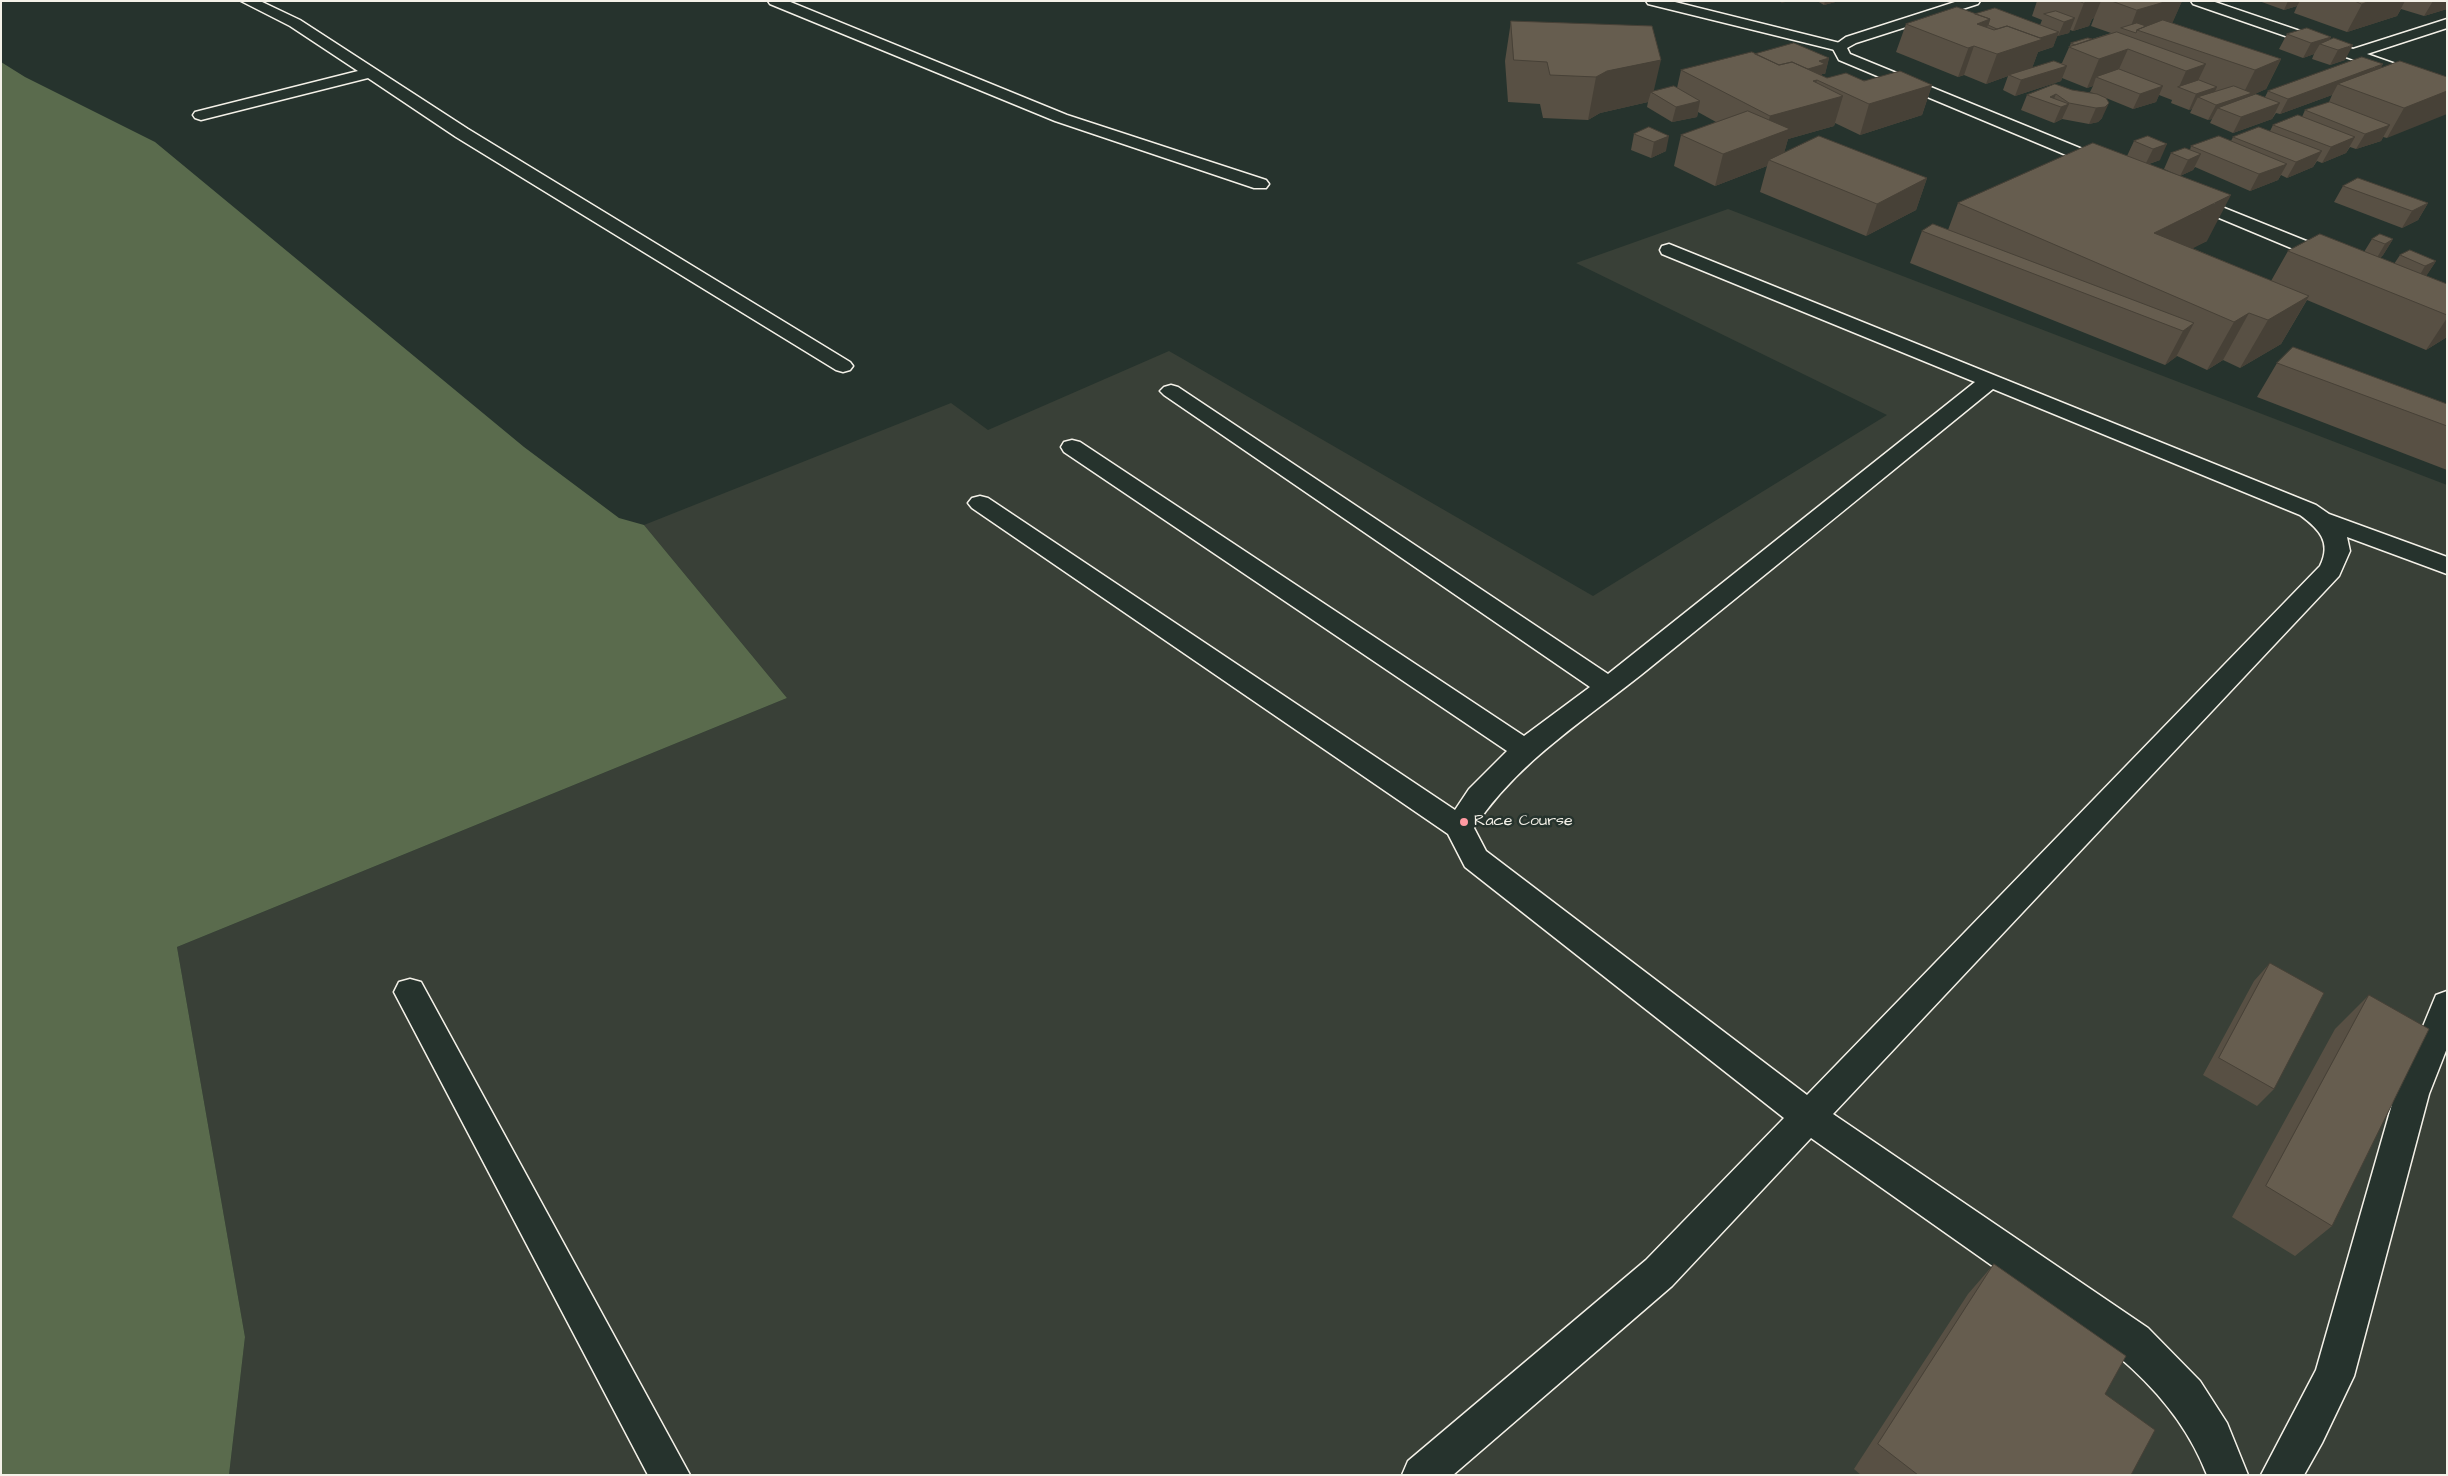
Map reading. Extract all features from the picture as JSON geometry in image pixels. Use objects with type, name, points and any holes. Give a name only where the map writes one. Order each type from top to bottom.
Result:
[{"type":"street","points":[[248,1],[295,24],[462,133],[843,366]]},
{"type":"street","points":[[775,1],[1061,118],[1260,184]]},
{"type":"street","points":[[1654,1],[1839,47],[1851,40],[1973,1]]},
{"type":"street","points":[[2198,1],[2447,87]]},
{"type":"street","points":[[2351,55],[2447,23]]},
{"type":"street","points":[[1839,47],[1844,56],[2126,174]]},
{"type":"street","points":[[201,115],[370,73]]},
{"type":"street","points":[[2172,192],[2345,264]]},
{"type":"street","points":[[1670,250],[2289,501],[2323,520],[2447,566]]},
{"type":"street","points":[[1459,827],[1480,797],[1525,750],[1609,688],[1991,380]]},
{"type":"street","points":[[1171,391],[1609,688]]},
{"type":"street","points":[[1072,447],[1525,750]]},
{"type":"street","points":[[980,503],[1459,827],[1475,859],[1808,1116],[2134,1342],[2186,1395],[2213,1437],[2228,1475]]},
{"type":"street","points":[[1422,1475],[1659,1273],[2330,570],[2337,558],[2339,547],[2336,536],[2323,520]]},
{"type":"street","points":[[410,992],[670,1475]]},
{"type":"street","points":[[2280,1475],[2308,1429],[2334,1376],[2412,1094],[2447,1005]]},
{"type":"shaded area","name":"Race Course","points":[[1728,209],[2447,485],[2447,1475],[229,1475],[245,1337],[177,947],[787,698],[644,525],[951,403],[988,430],[1169,351],[1593,596],[1887,415],[1576,263]]},
{"type":"green space","points":[[1,62],[25,77],[155,142],[524,447],[619,518],[644,525],[787,698],[177,947],[245,1337],[229,1475],[1,1475]]},
{"type":"building","points":[[2112,1],[2168,1],[2137,10]]},
{"type":"building","points":[[2355,1],[2370,1],[2362,4]]},
{"type":"building","points":[[1957,7],[1990,19],[1977,24],[1994,30],[2007,26],[2043,39],[1997,54],[1974,46],[1968,48],[1906,24]]},
{"type":"building","points":[[1995,8],[2059,32],[2040,38],[2007,26],[1997,29],[1988,25],[1990,19],[1975,14]]},
{"type":"building","points":[[2056,11],[2075,18],[2064,22],[2044,14]]},
{"type":"building","points":[[2163,20],[2281,59],[2255,70],[2137,30]]},
{"type":"building","points":[[1511,21],[1652,26],[1661,60],[1607,71],[1596,77],[1550,75],[1547,62],[1514,60]]},
{"type":"building","points":[[2137,23],[2146,26],[2137,30],[2136,33],[2121,28]]},
{"type":"building","points":[[2307,28],[2331,37],[2311,43],[2287,34]]},
{"type":"building","points":[[2117,32],[2206,64],[2186,71],[2128,49],[2099,59],[2069,47]]},
{"type":"building","points":[[2088,38],[2092,39],[2075,45],[2071,43]]},
{"type":"building","points":[[2334,38],[2353,45],[2338,50],[2320,44]]},
{"type":"building","points":[[1794,43],[1829,58],[1819,61],[1825,64],[1808,69],[1792,62],[1779,65],[1755,54]]},
{"type":"building","points":[[1752,52],[1779,65],[1792,62],[1827,78],[1846,73],[1864,81],[1900,71],[1932,85],[1869,104],[1817,80],[1813,81],[1843,96],[1770,116],[1681,70]]},
{"type":"building","points":[[2362,57],[2383,64],[2288,99],[2268,91]]},
{"type":"building","points":[[2054,61],[2067,66],[2021,80],[2009,75]]},
{"type":"building","points":[[2400,61],[2447,77],[2447,91],[2404,108],[2338,84]]},
{"type":"building","points":[[2119,69],[2163,86],[2140,94],[2096,77]]},
{"type":"building","points":[[2199,80],[2217,87],[2196,94],[2178,87]]},
{"type":"building","points":[[2055,84],[2072,90],[2097,94],[2106,98],[2109,103],[2105,107],[2096,108],[2069,103],[2056,94],[2050,97],[2069,104],[2061,107],[2027,95]]},
{"type":"building","points":[[1674,86],[1700,101],[1676,107],[1651,92]]},
{"type":"building","points":[[2234,86],[2252,93],[2216,105],[2198,97]]},
{"type":"building","points":[[2256,94],[2280,103],[2241,117],[2218,108]]},
{"type":"building","points":[[2330,102],[2390,125],[2365,134],[2305,110]]},
{"type":"building","points":[[1748,111],[1790,129],[1723,154],[1681,135]]},
{"type":"building","points":[[2298,115],[2355,137],[2331,147],[2273,125]]},
{"type":"building","points":[[1649,127],[1669,136],[1654,142],[1634,134]]},
{"type":"building","points":[[2259,127],[2322,151],[2296,162],[2233,137]]},
{"type":"building","points":[[1819,136],[1927,178],[1877,204],[1769,160]]},
{"type":"building","points":[[2148,136],[2167,144],[2153,149],[2134,141]]},
{"type":"building","points":[[2219,136],[2287,164],[2259,174],[2191,146]]},
{"type":"building","points":[[2093,143],[2231,195],[2154,233],[2309,296],[2268,320],[2249,313],[2234,322],[1958,203]]},
{"type":"building","points":[[2185,148],[2201,154],[2188,160],[2171,153]]},
{"type":"building","points":[[2358,178],[2428,203],[2412,211],[2343,186]]},
{"type":"building","points":[[1933,224],[2194,323],[2183,331],[1922,231]]},
{"type":"building","points":[[2320,234],[2447,284],[2447,315],[2288,251]]},
{"type":"building","points":[[2380,234],[2393,239],[2385,244],[2372,239]]},
{"type":"building","points":[[2410,250],[2436,261],[2425,266],[2400,255]]},
{"type":"building","points":[[2293,347],[2447,404],[2447,426],[2277,363]]},
{"type":"building","points":[[2270,963],[2324,993],[2274,1089],[2219,1058]]},
{"type":"building","points":[[2369,995],[2429,1029],[2332,1226],[2266,1186]]},
{"type":"building","points":[[1994,1264],[2126,1356],[2105,1394],[2155,1430],[2131,1475],[1918,1475],[1878,1444]]},
{"type":"place","name":"Race Course","points":[[1464,822]]}]
